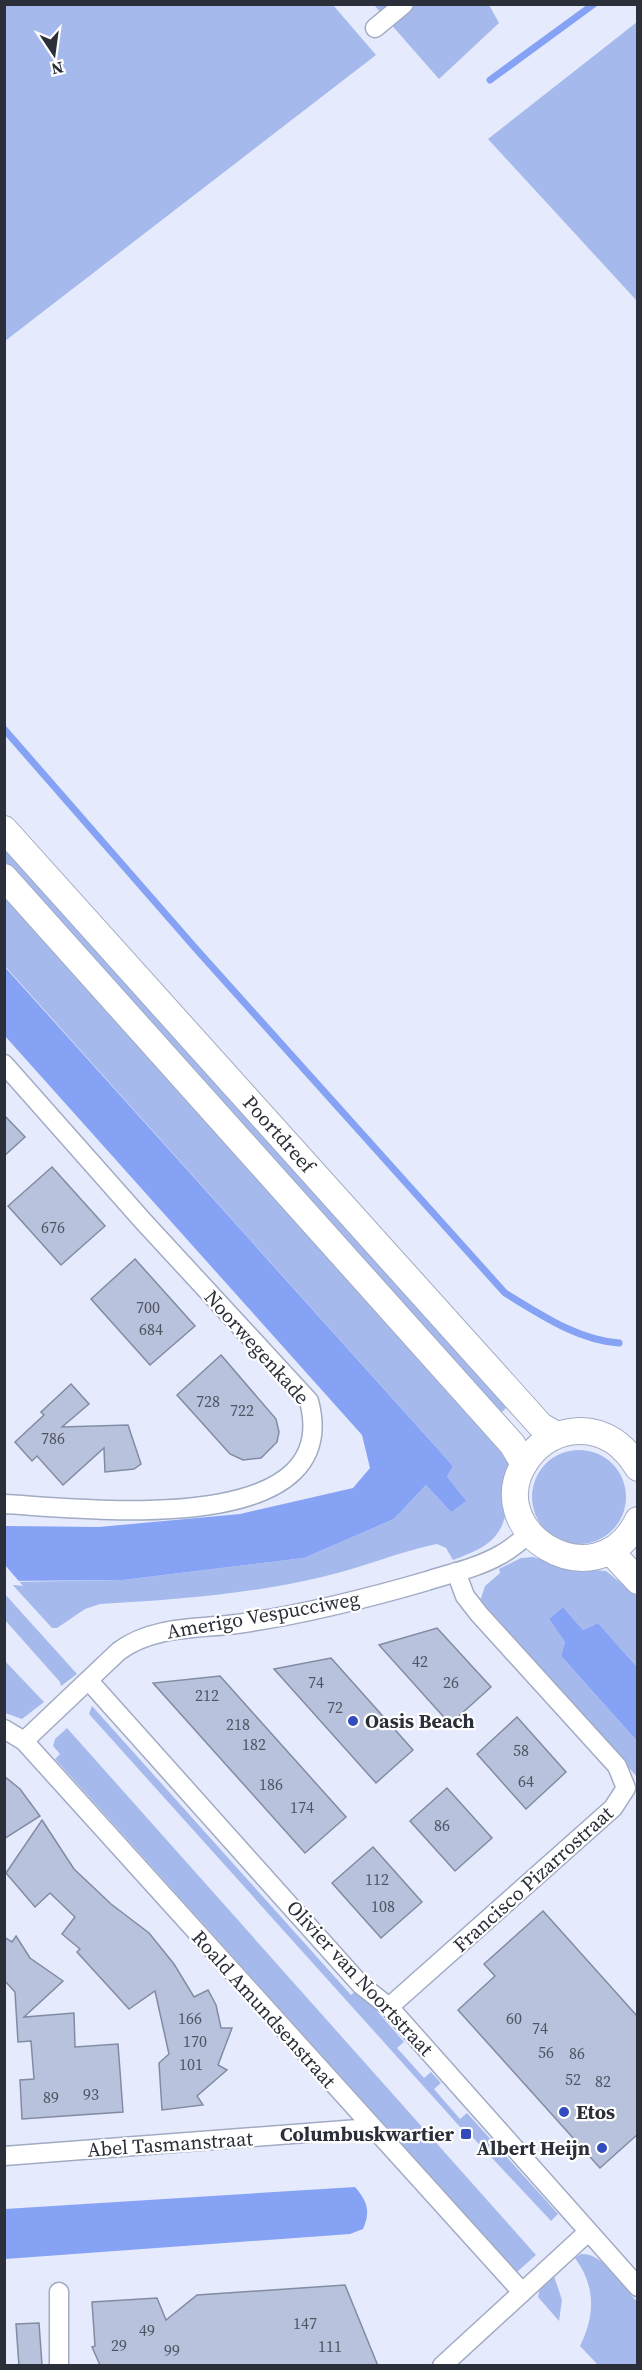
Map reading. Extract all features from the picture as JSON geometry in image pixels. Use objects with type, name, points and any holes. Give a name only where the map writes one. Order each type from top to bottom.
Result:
[{"type":"main road","name":"Poortdreef","points":[[4,829],[541,1426],[557,1435]]},
{"type":"main road","name":"Poortdreef","points":[[4,877],[512,1444],[524,1464]]},
{"type":"main road","points":[[636,1527],[610,1551],[593,1557],[575,1558],[558,1555],[542,1546],[529,1534],[518,1512],[516,1500],[519,1475],[524,1464],[538,1447],[557,1435],[584,1431],[610,1439],[631,1457],[638,1468]]},
{"type":"main road","points":[[610,1551],[638,1581]]},
{"type":"street","points":[[375,28],[404,4]]},
{"type":"street","name":"Noorwegenkade","points":[[4,1064],[143,1221],[309,1401],[314,1420],[313,1440],[306,1459],[294,1474],[263,1492],[229,1502],[193,1507],[113,1510],[4,1504]]},
{"type":"street","name":"Amerigo Vespucciweg","points":[[24,1742],[119,1651],[135,1640],[150,1635],[237,1624],[319,1609],[456,1572],[501,1555],[529,1534]]},
{"type":"street","name":"Francisco Pizarrostraat","points":[[389,2007],[613,1809],[626,1788],[617,1766],[479,1614],[465,1596],[456,1572]]},
{"type":"street","name":"Olivier van Noortstraat","points":[[89,1681],[361,1984],[389,2007],[588,2232],[634,2278]]},
{"type":"street","name":"Roald Amundsenstraat","points":[[4,1729],[24,1742],[371,2128],[522,2292]]},
{"type":"street","name":"Abel Tasmanstraat","points":[[4,2156],[371,2128]]},
{"type":"street","points":[[442,2366],[588,2232]]},
{"type":"street","points":[[59,2292],[59,2366]]},
{"type":"shaded area","points":[[5,4],[333,5],[376,55],[5,341]]},
{"type":"shaded area","points":[[374,5],[489,5],[499,23],[439,79]]},
{"type":"shaded area","points":[[637,22],[637,301],[488,139]]},
{"type":"shaded area","points":[[4,840],[510,1404],[496,1418],[5,866]]},
{"type":"shaded area","points":[[4,888],[499,1441],[510,1466],[509,1494],[500,1530],[486,1544],[453,1560],[446,1548],[437,1544],[337,1573],[267,1588],[184,1598],[100,1604],[85,1609],[57,1628],[52,1628],[10,1582],[123,1580],[304,1558],[394,1519],[426,1485],[451,1512],[447,1477],[453,1466],[5,966]]},
{"type":"shaded area","points":[[4,966],[453,1466],[447,1477],[466,1501],[451,1512],[426,1485],[394,1519],[304,1558],[123,1580],[5,1581],[5,1526],[99,1527],[240,1514],[353,1488],[370,1468],[362,1435],[5,1036]]},
{"type":"shaded area","points":[[579,1450],[597,1454],[612,1464],[622,1479],[626,1497],[622,1515],[612,1530],[597,1540],[579,1544],[561,1540],[546,1530],[536,1515],[532,1497],[536,1479],[546,1464],[561,1454]]},
{"type":"shaded area","points":[[533,1557],[571,1568],[606,1571],[637,1596],[637,1667],[598,1623],[583,1630],[563,1607],[549,1619],[565,1642],[561,1656],[637,1741],[637,1777],[480,1601],[485,1586],[500,1573],[499,1569],[521,1558]]},
{"type":"shaded area","points":[[4,1593],[77,1674],[61,1686],[60,1682],[5,1620]]},
{"type":"shaded area","points":[[563,1607],[583,1630],[598,1623],[637,1667],[637,1741],[561,1656],[565,1642],[549,1619]]},
{"type":"shaded area","points":[[4,1660],[44,1702],[22,1719],[5,1713]]},
{"type":"shaded area","points":[[92,1706],[351,1995],[358,1989],[404,2042],[397,2048],[424,2078],[431,2072],[441,2083],[434,2089],[460,2119],[467,2113],[558,2214],[551,2221],[463,2127],[461,2128],[89,1714]]},
{"type":"shaded area","points":[[67,1728],[536,2255],[517,2272],[55,1759],[60,1754],[53,1746],[55,1739]]},
{"type":"shaded area","points":[[355,2187],[365,2202],[367,2217],[363,2229],[350,2234],[5,2259],[5,2209]]},
{"type":"shaded area","points":[[581,2254],[589,2255],[605,2264],[637,2302],[637,2365],[598,2365],[580,2346],[591,2312],[587,2279],[575,2258]]},
{"type":"shaded area","points":[[554,2276],[562,2300],[559,2321],[538,2297],[540,2288]]},
{"type":"pier","points":[[5,1565],[23,1586],[4,1584]]},
{"type":"building","points":[[4,1115],[25,1137],[4,1156]]},
{"type":"building","points":[[52,1167],[105,1226],[61,1265],[8,1206]]},
{"type":"building","points":[[135,1259],[195,1326],[150,1365],[91,1299]]},
{"type":"building","points":[[221,1355],[276,1419],[279,1432],[277,1442],[261,1458],[243,1460],[230,1454],[177,1395]]},
{"type":"building","points":[[71,1384],[89,1404],[62,1427],[128,1425],[141,1464],[134,1469],[105,1472],[104,1448],[63,1485],[37,1456],[32,1461],[15,1442],[44,1415],[41,1412]]},
{"type":"building","points":[[437,1628],[491,1687],[450,1724],[379,1645]]},
{"type":"building","name":"Oasis Beach","points":[[331,1658],[413,1750],[376,1783],[274,1669]]},
{"type":"building","points":[[220,1676],[346,1817],[305,1853],[153,1683]]},
{"type":"building","points":[[517,1717],[566,1772],[526,1809],[477,1754]]},
{"type":"building","points":[[4,1776],[20,1789],[40,1816],[4,1839]]},
{"type":"building","points":[[447,1788],[492,1838],[455,1871],[410,1821]]},
{"type":"building","points":[[42,1820],[74,1869],[111,1904],[149,1933],[174,1964],[194,1997],[208,1990],[216,2005],[221,2028],[232,2028],[218,2065],[227,2070],[197,2096],[203,2105],[162,2110],[159,2063],[169,2054],[155,1991],[129,2009],[77,1952],[80,1949],[62,1934],[75,1917],[50,1893],[35,1907],[6,1873]]},
{"type":"building","points":[[373,1847],[422,1902],[381,1938],[332,1883]]},
{"type":"building","points":[[543,1911],[638,2017],[638,2134],[600,2168],[458,2010],[495,1976],[484,1964]]},
{"type":"building","points":[[16,1936],[30,1958],[63,1981],[24,2017],[74,2013],[75,2047],[118,2044],[123,2112],[22,2119],[20,2080],[34,2079],[31,2041],[18,2042],[15,1992],[4,1980],[4,1937],[12,1942]]},
{"type":"building","points":[[345,2285],[378,2366],[100,2365],[92,2347],[95,2346],[92,2302],[157,2298],[166,2320],[197,2295]]},
{"type":"building","points":[[39,2323],[42,2365],[19,2366],[16,2324]]},
{"type":"waterway","points":[[490,80],[594,4]]},
{"type":"waterway","points":[[4,729],[197,950],[505,1293],[559,1325],[588,1337],[619,1343]]},
{"type":"place","name":"Oasis Beach","points":[[353,1721]]},
{"type":"place","name":"Etos","points":[[564,2112]]},
{"type":"place","name":"Columbuskwartier","points":[[466,2134]]},
{"type":"place","name":"Albert Heijn","points":[[602,2148]]}]
